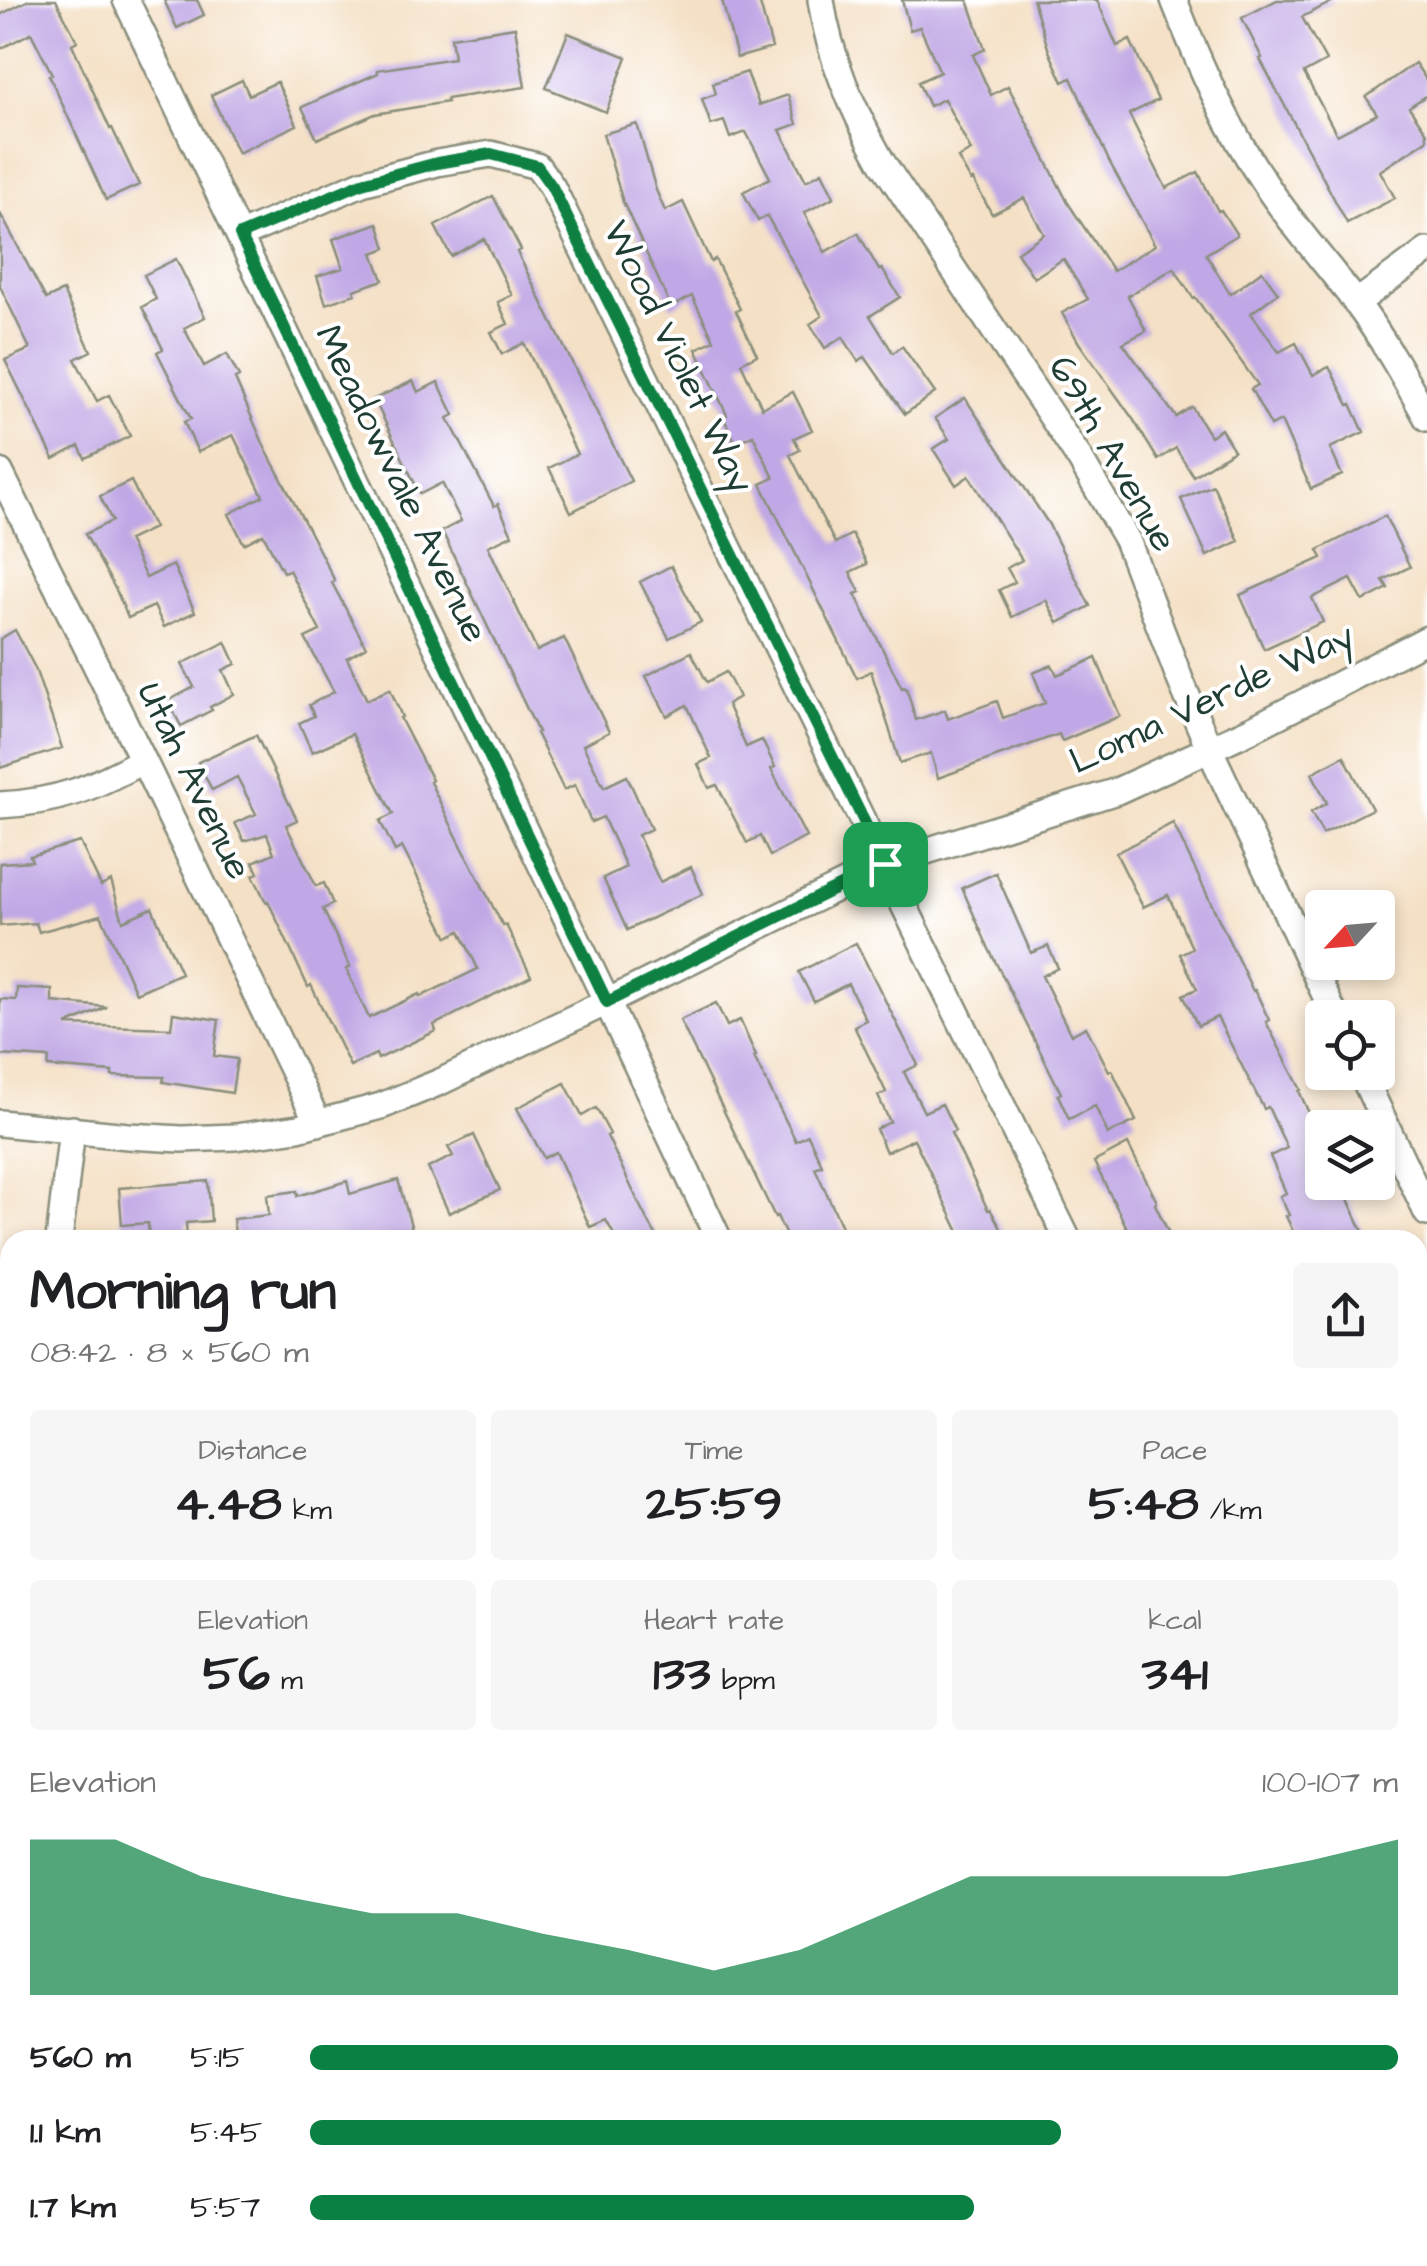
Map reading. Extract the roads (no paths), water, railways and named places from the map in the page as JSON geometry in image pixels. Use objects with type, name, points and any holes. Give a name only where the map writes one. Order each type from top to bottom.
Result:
[{"type":"street","name":"Meadowvale Avenue","points":[[126,0],[713,1230]]},
{"type":"street","name":"69th Avenue","points":[[821,0],[838,67],[858,120],[1080,459],[1127,540],[1209,748],[1328,1000]]},
{"type":"street","points":[[1174,0],[1197,59],[1255,168],[1298,232],[1356,303],[1427,418]]},
{"type":"street","name":"Wood Violet Way","points":[[240,235],[326,197],[397,172],[491,154],[537,166],[570,223],[1063,1230]]},
{"type":"street","points":[[1356,303],[1427,250]]},
{"type":"street","name":"Utah Avenue","points":[[0,472],[318,1124]]},
{"type":"street","name":"Loma Verde Way","points":[[0,1123],[128,1136],[235,1137],[318,1124],[381,1106],[607,1002],[885,864],[1117,791],[1427,639]]},
{"type":"street","points":[[0,805],[62,798],[143,760]]},
{"type":"street","points":[[1370,1090],[1427,1212]]},
{"type":"street","points":[[60,1230],[72,1129]]}]
